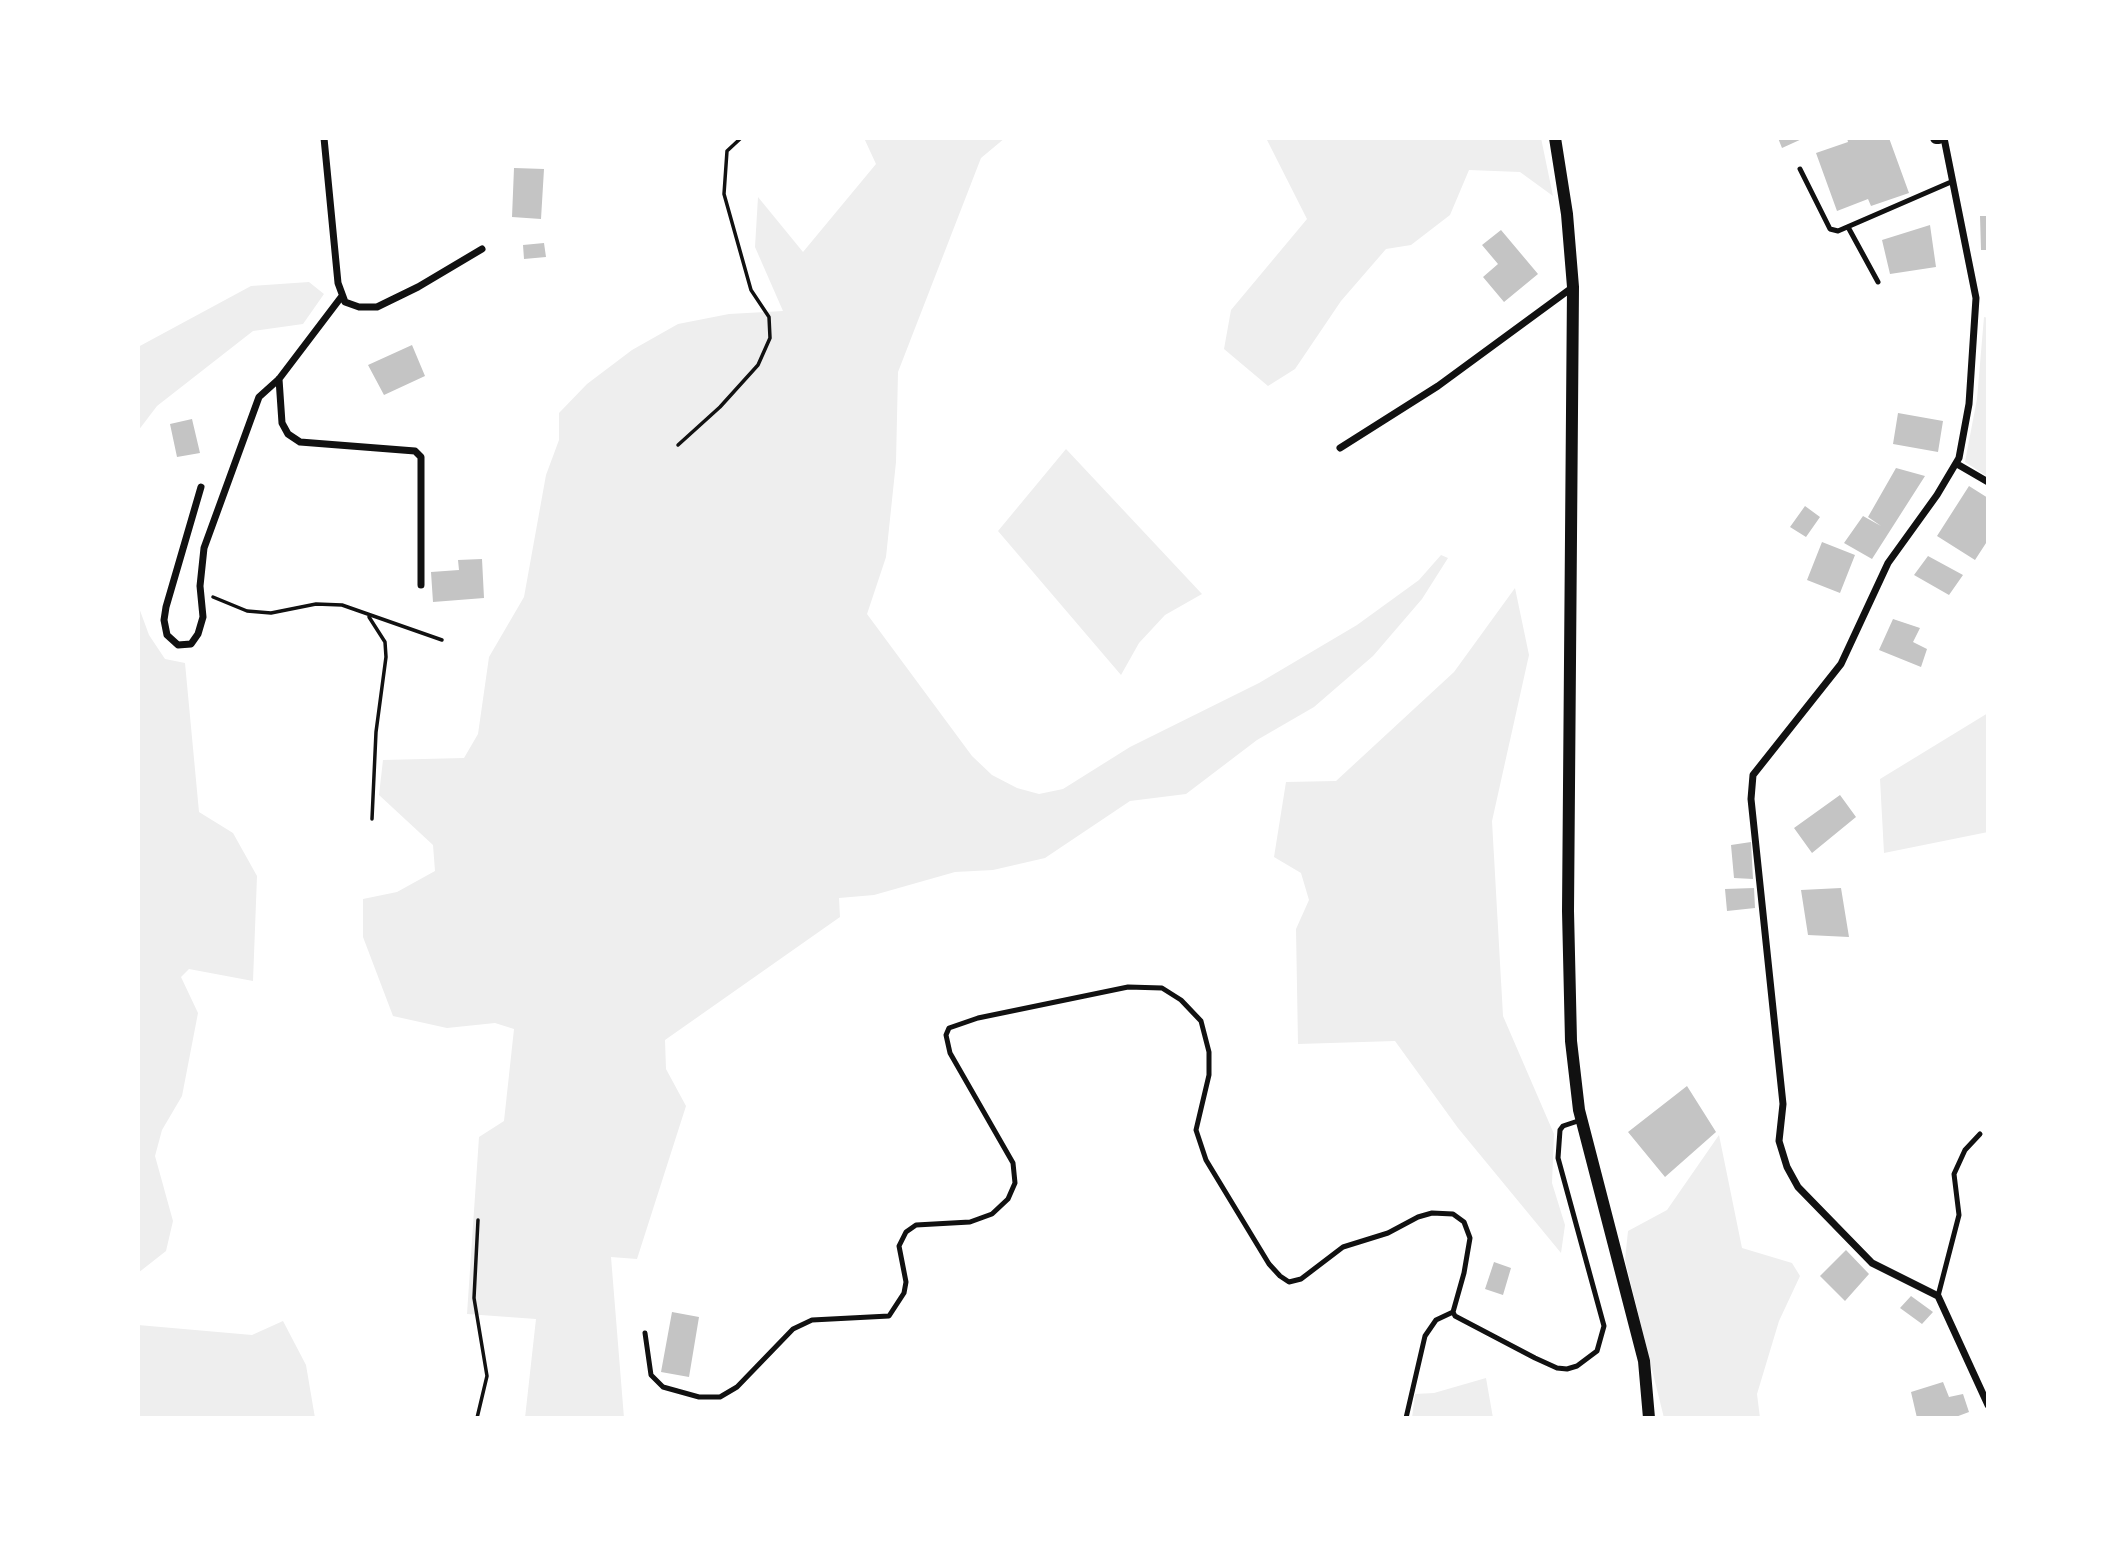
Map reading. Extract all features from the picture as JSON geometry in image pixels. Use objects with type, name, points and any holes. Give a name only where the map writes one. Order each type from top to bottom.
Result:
[{"type":"street","points":[[324,138],[342,296],[354,306],[377,307],[426,283],[482,248]]},
{"type":"street","points":[[1555,138],[1567,214],[1573,287],[1568,911],[1571,1041],[1581,1120],[1644,1361],[1649,1418]]},
{"type":"street","points":[[1940,138],[1962,218],[1976,298],[1969,404],[1957,464],[1888,563],[1841,664],[1753,775],[1751,799],[1783,1104],[1779,1141],[1787,1167],[1798,1187],[1872,1263],[1938,1296],[1988,1405]]},
{"type":"street","points":[[1340,448],[1438,386],[1573,287]]},
{"type":"street","points":[[201,487],[166,607],[167,635],[178,645],[191,644],[198,634],[203,617],[200,586],[204,548],[259,397],[279,379],[342,296]]},
{"type":"street","points":[[279,379],[282,423],[288,434],[300,442],[415,451],[421,457],[421,585]]},
{"type":"street","points":[[1957,464],[1988,482]]},
{"type":"lane","points":[[1800,169],[1830,229],[1838,231],[1951,182]]},
{"type":"lane","points":[[1848,227],[1878,282]]},
{"type":"lane","points":[[645,1334],[651,1376],[663,1387],[699,1397],[720,1396],[737,1387],[793,1329],[812,1321],[889,1316],[904,1293],[905,1282],[899,1247],[906,1232],[916,1225],[970,1222],[992,1214],[1009,1199],[1015,1184],[1013,1163],[950,1053],[946,1035],[949,1028],[978,1018],[1128,987],[1162,988],[1181,1000],[1201,1021],[1209,1052],[1209,1075],[1196,1130],[1206,1160],[1269,1264],[1280,1276],[1289,1282],[1301,1279],[1343,1247],[1388,1233],[1418,1217],[1432,1213],[1453,1214],[1464,1222],[1469,1238],[1466,1264],[1452,1312],[1436,1320],[1425,1336],[1406,1418]]},
{"type":"lane","points":[[1452,1312],[1463,1322],[1557,1368],[1577,1366],[1597,1351],[1603,1337],[1603,1316],[1558,1158],[1560,1130],[1563,1126],[1581,1120]]},
{"type":"lane","points":[[1938,1296],[1959,1216],[1954,1174],[1965,1150],[1980,1134]]},
{"type":"path","points":[[678,445],[758,365],[770,338],[769,317],[751,290],[724,194],[727,151],[741,138]]},
{"type":"path","points":[[200,586],[222,602],[247,611],[271,613],[316,604],[342,605],[442,640]]},
{"type":"path","points":[[367,615],[385,642],[386,657],[376,732],[372,819]]},
{"type":"path","points":[[477,1418],[488,1376],[474,1298],[478,1220]]},
{"type":"shaded area","points":[[864,138],[1005,138],[981,158],[898,372],[896,462],[886,557],[867,614],[972,756],[992,775],[1017,788],[1039,794],[1063,789],[1130,747],[1259,683],[1357,625],[1419,580],[1441,555],[1448,558],[1422,599],[1373,656],[1314,707],[1257,740],[1186,794],[1130,801],[1045,858],[993,870],[955,872],[874,895],[839,898],[840,917],[665,1040],[666,1069],[686,1106],[637,1259],[611,1257],[624,1418],[525,1418],[536,1319],[467,1314],[479,1137],[504,1121],[514,1029],[495,1023],[447,1028],[393,1016],[363,937],[363,899],[397,892],[435,871],[433,845],[379,795],[383,760],[464,758],[478,734],[489,657],[524,597],[546,475],[559,440],[559,413],[587,384],[632,350],[678,324],[729,314],[783,311],[755,247],[758,197],[803,252],[876,164]]},
{"type":"shaded area","points":[[1266,138],[1541,138],[1553,196],[1520,172],[1469,170],[1450,215],[1411,245],[1386,249],[1341,301],[1295,369],[1268,386],[1224,349],[1231,310],[1307,219]]},
{"type":"shaded area","points":[[309,282],[324,294],[303,324],[253,331],[157,406],[138,431],[138,347],[251,286]]},
{"type":"shaded area","points":[[1984,317],[1988,318],[1988,477],[1965,462],[1977,399]]},
{"type":"shaded area","points":[[1066,449],[1202,594],[1165,615],[1139,643],[1121,675],[998,531]]},
{"type":"shaded area","points":[[1515,588],[1529,655],[1492,821],[1503,1016],[1554,1134],[1552,1183],[1565,1225],[1561,1253],[1458,1128],[1395,1041],[1298,1044],[1296,929],[1309,900],[1301,873],[1274,857],[1286,782],[1336,781],[1454,672]]},
{"type":"shaded area","points":[[138,605],[149,635],[165,659],[185,663],[199,812],[233,833],[257,876],[253,981],[189,969],[181,977],[198,1013],[182,1096],[162,1130],[155,1156],[173,1221],[166,1251],[138,1273]]},
{"type":"shaded area","points":[[1988,713],[1988,832],[1884,853],[1880,779]]},
{"type":"shaded area","points":[[1719,1135],[1742,1248],[1792,1263],[1800,1276],[1779,1321],[1757,1394],[1760,1418],[1664,1418],[1625,1260],[1628,1231],[1667,1210]]},
{"type":"shaded area","points":[[283,1321],[306,1365],[315,1418],[138,1418],[138,1325],[252,1335]]},
{"type":"shaded area","points":[[1486,1378],[1493,1418],[1412,1418],[1415,1394],[1434,1393]]},
{"type":"building","points":[[1778,138],[1804,138],[1782,148]]},
{"type":"building","points":[[1847,138],[1889,138],[1909,193],[1871,206],[1868,199],[1837,211],[1816,153],[1848,142]]},
{"type":"building","points":[[514,168],[544,169],[541,219],[512,217]]},
{"type":"building","points":[[1980,216],[1988,216],[1988,250],[1981,250]]},
{"type":"building","points":[[1930,225],[1936,267],[1890,274],[1882,240]]},
{"type":"building","points":[[1501,230],[1538,274],[1504,302],[1483,277],[1498,264],[1482,245]]},
{"type":"building","points":[[544,243],[546,257],[524,259],[523,245]]},
{"type":"building","points":[[412,345],[425,376],[384,395],[368,365]]},
{"type":"building","points":[[1898,413],[1943,421],[1938,452],[1893,444]]},
{"type":"building","points":[[192,419],[200,453],[177,457],[170,424]]},
{"type":"building","points":[[1896,468],[1925,476],[1872,559],[1844,543],[1863,516],[1881,526],[1868,517]]},
{"type":"building","points":[[1969,486],[1988,498],[1988,540],[1975,560],[1937,536]]},
{"type":"building","points":[[1805,506],[1820,517],[1806,537],[1790,527]]},
{"type":"building","points":[[1822,542],[1855,555],[1840,593],[1807,580]]},
{"type":"building","points":[[1928,556],[1963,575],[1949,595],[1914,575]]},
{"type":"building","points":[[482,559],[484,598],[433,602],[431,572],[459,570],[458,560]]},
{"type":"building","points":[[1893,619],[1920,628],[1913,642],[1927,649],[1921,667],[1879,650]]},
{"type":"building","points":[[1840,795],[1856,817],[1812,853],[1794,828]]},
{"type":"building","points":[[1751,842],[1753,879],[1734,878],[1731,845]]},
{"type":"building","points":[[1754,888],[1755,908],[1727,911],[1725,889]]},
{"type":"building","points":[[1841,888],[1849,937],[1808,935],[1801,890]]},
{"type":"building","points":[[1687,1086],[1716,1132],[1665,1177],[1628,1132]]},
{"type":"building","points":[[1846,1250],[1869,1274],[1845,1301],[1820,1276]]},
{"type":"building","points":[[1494,1262],[1511,1268],[1503,1295],[1485,1289]]},
{"type":"building","points":[[1911,1296],[1933,1312],[1922,1324],[1900,1308]]},
{"type":"building","points":[[672,1312],[699,1317],[689,1377],[661,1372]]},
{"type":"building","points":[[1943,1382],[1949,1397],[1963,1394],[1969,1412],[1953,1418],[1917,1418],[1911,1392]]}]
